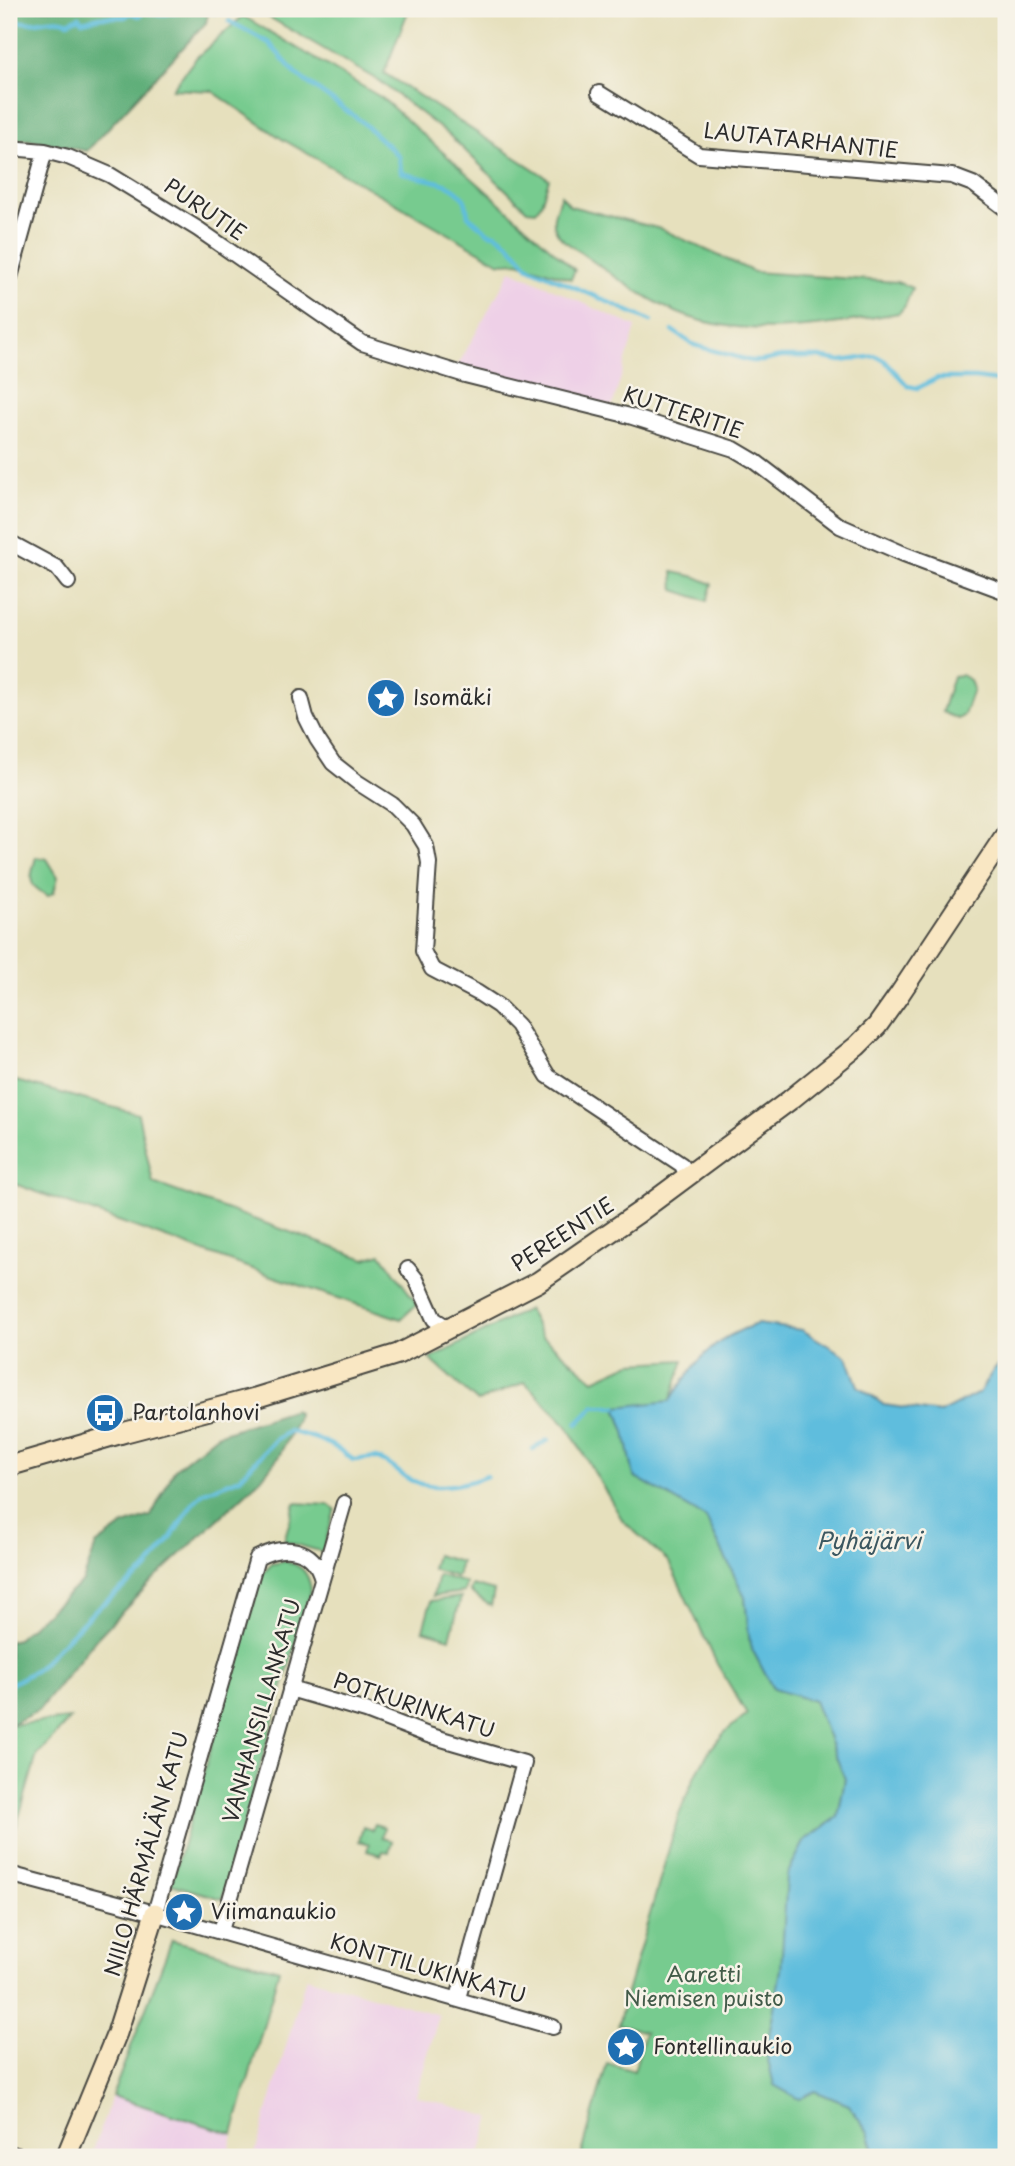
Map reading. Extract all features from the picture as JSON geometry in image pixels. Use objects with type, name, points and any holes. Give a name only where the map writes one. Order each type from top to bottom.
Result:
[{"type":"street","name":"LAUTATARHANTIE","points":[[599,93],[699,155],[952,176],[972,184],[1006,209]]},
{"type":"street","name":"PURUTIE","points":[[9,148],[45,151],[87,164],[139,191],[362,343]]},
{"type":"street","points":[[9,281],[45,151]]},
{"type":"street","name":"KUTTERITIE","points":[[362,343],[465,375],[626,415],[734,449],[840,526],[904,554],[1006,592]]},
{"type":"street","points":[[9,542],[57,568],[68,582]]},
{"type":"street","points":[[301,698],[306,717],[333,763],[393,805],[413,825],[426,846],[429,863],[423,951],[432,969],[498,1006],[517,1025],[548,1076],[682,1166],[687,1176]]},
{"type":"street","name":"PEREENTIE","points":[[9,1466],[255,1398],[390,1357],[414,1348],[538,1282],[593,1245],[790,1100],[851,1051],[877,1026],[1006,834]]},
{"type":"street","points":[[408,1269],[416,1279],[434,1319],[448,1328]]},
{"type":"street","name":"VANHANSILLANKATU","points":[[221,1931],[345,1503]]},
{"type":"street","name":"NIILO HÄRMÄLÄN KATU","points":[[66,2157],[121,2022],[257,1558],[278,1549],[306,1554],[319,1567],[323,1579]]},
{"type":"street","name":"POTKURINKATU","points":[[290,1689],[366,1711],[428,1735],[524,1763],[458,1998]]},
{"type":"street","name":"KONTTILUKINKATU","points":[[9,1874],[221,1931],[553,2027]]},
{"type":"street","points":[[9,2153],[23,2157]]},
{"type":"shaded area","points":[[511,270],[636,327],[612,407],[457,367]]},
{"type":"shaded area","points":[[306,1977],[439,2015],[416,2096],[491,2117],[479,2157],[254,2157]]},
{"type":"shaded area","points":[[112,2096],[233,2134],[227,2157],[91,2157]]},
{"type":"green space","points":[[9,9],[209,9],[206,23],[87,151],[9,139]]},
{"type":"green space","points":[[255,9],[409,9],[384,73],[549,179],[541,204],[536,211],[527,210],[449,135],[379,81]]},
{"type":"green space","points":[[243,16],[382,98],[575,270],[571,279],[518,262],[500,263],[282,139],[212,91],[172,89],[196,58]]},
{"type":"green space","points":[[561,195],[570,206],[661,229],[754,272],[897,282],[912,288],[899,313],[842,323],[752,328],[694,319],[641,293],[563,240],[554,224]]},
{"type":"green space","points":[[673,572],[712,584],[707,601],[674,590]]},
{"type":"green space","points":[[961,675],[970,680],[973,689],[964,715],[958,719],[942,712],[953,676]]},
{"type":"green space","points":[[36,857],[47,859],[58,877],[54,892],[48,896],[36,888],[32,881]]},
{"type":"green space","points":[[9,1079],[138,1114],[153,1183],[365,1259],[381,1254],[417,1304],[401,1319],[9,1182]]},
{"type":"green space","name":"Aaretti Niemisen puisto","points":[[528,1309],[542,1336],[594,1380],[631,1363],[684,1360],[670,1402],[616,1408],[625,1432],[634,1476],[706,1518],[745,1597],[750,1645],[773,1689],[814,1701],[845,1779],[838,1817],[805,1840],[766,2052],[814,2091],[849,2105],[868,2132],[876,2157],[581,2157],[607,2063],[634,2071],[645,2032],[618,2024],[679,1814],[709,1751],[724,1733],[747,1714],[717,1664],[669,1562],[623,1521],[567,1426],[525,1382],[478,1402],[430,1359]]},
{"type":"green space","points":[[294,1410],[298,1413],[297,1420],[279,1456],[261,1479],[150,1583],[96,1639],[38,1711],[9,1725],[9,1641],[17,1639],[83,1581],[96,1545],[124,1525],[151,1516],[175,1469],[217,1435]]},
{"type":"green space","points":[[295,1503],[329,1505],[335,1509],[323,1552],[284,1541]]},
{"type":"green space","points":[[436,1555],[461,1562],[457,1577],[432,1569]]},
{"type":"green space","points":[[286,1561],[303,1570],[311,1589],[222,1899],[171,1884],[262,1574],[272,1564]]},
{"type":"green space","points":[[438,1575],[466,1583],[464,1592],[433,1596]]},
{"type":"green space","points":[[472,1585],[494,1591],[491,1606],[470,1592]]},
{"type":"green space","points":[[461,1597],[450,1638],[423,1630],[431,1601]]},
{"type":"green space","points":[[70,1719],[37,1755],[11,1844],[9,1725]]},
{"type":"green space","points":[[374,1824],[384,1827],[382,1838],[392,1841],[389,1852],[383,1851],[381,1855],[367,1851],[369,1844],[359,1841],[363,1827],[372,1830]]},
{"type":"green space","points":[[172,1940],[279,1970],[233,2134],[112,2096]]},
{"type":"water","name":"Pyhäjärvi","points":[[757,1324],[802,1330],[847,1357],[858,1386],[884,1405],[940,1413],[979,1393],[994,1369],[1006,1360],[1006,2157],[876,2157],[868,2132],[849,2105],[815,2091],[799,2099],[774,2085],[766,2052],[781,1970],[787,1875],[805,1840],[838,1817],[845,1779],[814,1701],[773,1689],[750,1645],[745,1597],[706,1518],[634,1476],[625,1432],[616,1407],[670,1401],[688,1375],[716,1344]]},
{"type":"waterway","points":[[9,27],[15,20],[28,23],[55,19],[68,22],[79,17],[82,21],[101,17],[125,17],[131,13],[140,16],[143,11],[161,15],[187,9]]},
{"type":"waterway","points":[[208,9],[214,13]]},
{"type":"waterway","points":[[229,21],[269,43],[297,75],[361,121],[399,156],[401,172],[444,184],[459,192],[465,201],[468,216],[489,233],[496,234],[508,243],[529,267],[651,321]]},
{"type":"waterway","points":[[673,331],[694,345],[751,361],[781,357],[818,357],[841,361],[876,356],[885,361],[908,386],[918,388],[937,378],[975,378],[1006,382]]},
{"type":"waterway","points":[[577,1424],[595,1406],[616,1407]]},
{"type":"waterway","points":[[9,1685],[36,1670],[95,1610],[147,1569],[193,1503],[204,1492],[240,1478],[275,1440],[289,1431],[323,1441],[353,1460],[380,1459],[407,1478],[425,1485],[447,1486],[487,1476]]},
{"type":"waterway","points":[[533,1449],[548,1440]]},
{"type":"place","name":"Isomäki","points":[[386,698]]},
{"type":"place","name":"Partolanhovi","points":[[105,1413]]},
{"type":"place","name":"Viimanaukio","points":[[184,1912]]},
{"type":"place","name":"Fontellinaukio","points":[[626,2047]]}]
